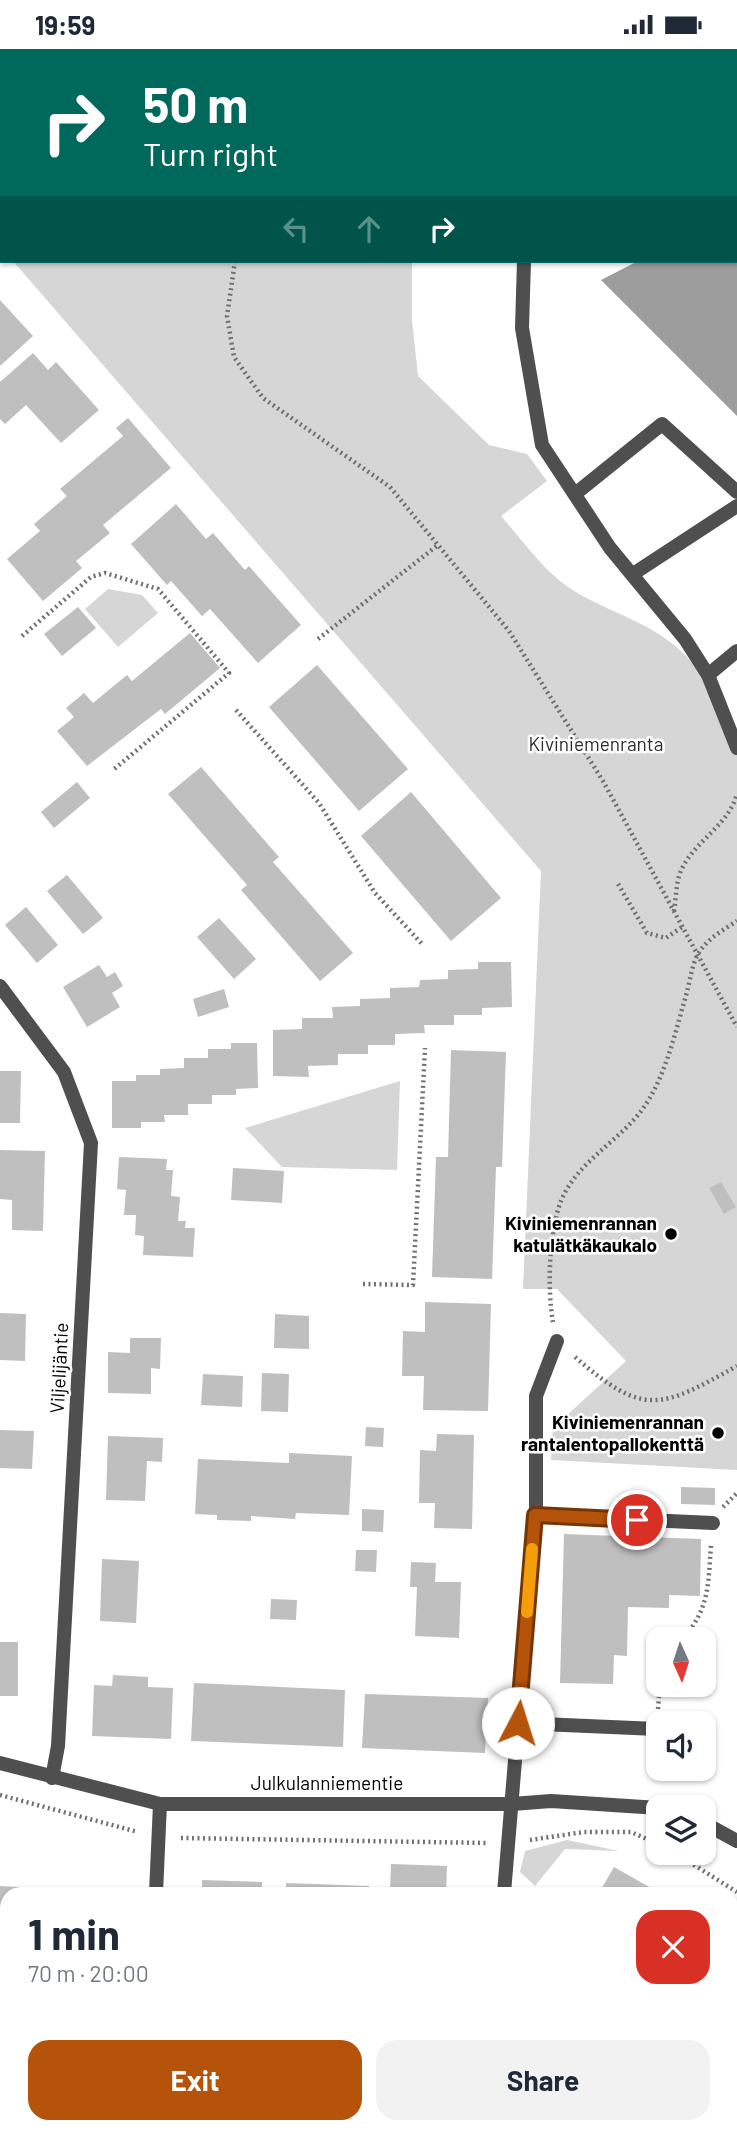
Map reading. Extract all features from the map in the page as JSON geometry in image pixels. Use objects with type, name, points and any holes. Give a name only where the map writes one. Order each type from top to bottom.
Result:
[{"type":"street","points":[[524,263],[522,327],[542,445],[610,548],[633,574],[708,675],[737,748]]},
{"type":"street","points":[[575,494],[662,424],[737,492]]},
{"type":"street","points":[[633,574],[737,506]]},
{"type":"street","points":[[708,675],[737,651]]},
{"type":"street","name":"Viljelijäntie","points":[[0,986],[64,1072],[91,1143],[59,1733],[52,1778]]},
{"type":"street","points":[[504,1887],[535,1515],[536,1396],[557,1341]]},
{"type":"street","points":[[535,1515],[713,1523]]},
{"type":"street","points":[[518,1723],[646,1729]]},
{"type":"street","name":"Julkulanniementie","points":[[0,1763],[160,1804],[512,1804],[551,1801],[646,1807]]},
{"type":"street","points":[[156,1887],[160,1804]]},
{"type":"street","points":[[716,1830],[737,1841]]},
{"type":"path","points":[[235,263],[227,316],[234,357],[263,398],[390,487],[509,631],[603,781],[737,1027]]},
{"type":"path","points":[[318,639],[438,545]]},
{"type":"path","points":[[22,636],[91,577],[105,573],[158,589],[229,673],[111,771]]},
{"type":"path","points":[[236,710],[319,803],[375,893],[423,945]]},
{"type":"path","points":[[674,911],[680,872],[700,844],[732,812],[737,794]]},
{"type":"path","points":[[618,884],[647,933],[666,937],[682,927]]},
{"type":"path","points":[[737,922],[717,933],[698,955],[668,1060],[648,1103],[613,1141],[577,1174],[561,1201],[554,1235],[549,1303],[557,1341],[608,1385],[630,1397],[651,1402],[692,1391],[737,1366]]},
{"type":"path","points":[[363,1284],[413,1285],[425,1048]]},
{"type":"path","points":[[693,1627],[699,1620],[708,1595],[713,1523],[726,1502],[737,1493]]},
{"type":"path","points":[[0,1795],[159,1837],[506,1844],[584,1832],[631,1832],[646,1839]]},
{"type":"path","points":[[694,1865],[729,1887]]},
{"type":"green space","name":"Kiviniemenranta","points":[[15,263],[412,263],[412,320],[418,376],[489,445],[527,454],[547,481],[501,516],[538,559],[569,588],[672,643],[692,662],[706,683],[737,740],[737,1470],[551,1460],[553,1428],[626,1361],[557,1289],[523,1289],[541,871]]},
{"type":"green space","points":[[108,589],[142,595],[158,613],[118,647],[85,609]]},
{"type":"green space","points":[[400,1081],[397,1170],[282,1167],[245,1128]]},
{"type":"green space","points":[[567,1840],[619,1851],[565,1849],[535,1886],[520,1872],[525,1851]]},
{"type":"shaded area","points":[[634,263],[737,263],[737,416],[601,280]]},
{"type":"building","points":[[0,300],[33,336],[0,366]]},
{"type":"building","points":[[33,353],[48,370],[56,362],[99,410],[61,443],[26,405],[5,424],[0,419],[0,382]]},
{"type":"building","points":[[128,418],[171,468],[103,525],[110,533],[76,561],[82,568],[43,601],[7,559],[40,531],[34,524],[67,496],[60,489],[123,436],[116,428]]},
{"type":"building","points":[[176,504],[206,539],[213,533],[245,570],[249,566],[301,625],[258,663],[210,609],[202,616],[171,581],[167,585],[131,544]]},
{"type":"building","points":[[78,607],[96,628],[62,656],[44,634]]},
{"type":"building","points":[[190,633],[220,668],[165,714],[161,709],[87,766],[57,731],[74,717],[66,708],[84,693],[93,703],[127,675],[132,681]]},
{"type":"building","points":[[317,665],[408,769],[359,811],[269,707]]},
{"type":"building","points":[[201,767],[279,857],[273,862],[353,953],[320,981],[241,890],[247,885],[168,794]]},
{"type":"building","points":[[77,782],[90,798],[54,828],[41,812]]},
{"type":"building","points":[[411,792],[501,898],[451,941],[361,836]]},
{"type":"building","points":[[67,875],[103,918],[83,934],[47,891]]},
{"type":"building","points":[[26,907],[58,945],[37,963],[5,925]]},
{"type":"building","points":[[219,918],[256,959],[234,979],[197,937]]},
{"type":"building","points":[[478,962],[511,962],[512,1007],[482,1008],[482,1015],[454,1015],[454,1025],[424,1025],[425,1033],[395,1034],[395,1045],[368,1045],[368,1054],[338,1054],[338,1065],[308,1066],[309,1077],[273,1076],[273,1030],[302,1029],[302,1018],[333,1018],[332,1007],[360,1006],[360,999],[390,998],[390,988],[419,987],[420,980],[448,979],[448,970],[478,969]]},
{"type":"building","points":[[99,965],[107,977],[115,972],[123,986],[112,993],[120,1007],[87,1027],[63,987]]},
{"type":"building","points":[[224,989],[229,1007],[198,1017],[193,999]]},
{"type":"building","points":[[231,1043],[257,1043],[258,1088],[236,1089],[236,1095],[212,1095],[212,1104],[188,1104],[188,1115],[164,1115],[165,1122],[141,1122],[141,1128],[112,1128],[112,1081],[136,1081],[136,1075],[160,1075],[160,1069],[184,1068],[184,1058],[208,1058],[208,1049],[231,1049]]},
{"type":"building","points":[[451,1050],[506,1052],[502,1167],[496,1167],[492,1279],[432,1277],[436,1157],[448,1157]]},
{"type":"building","points":[[0,1071],[21,1071],[20,1123],[0,1123]]},
{"type":"building","points":[[0,1150],[45,1151],[43,1231],[12,1230],[12,1200],[0,1199]]},
{"type":"building","points":[[119,1157],[167,1159],[166,1170],[173,1170],[171,1196],[180,1197],[178,1221],[186,1221],[185,1228],[195,1228],[193,1257],[143,1255],[144,1236],[135,1235],[136,1215],[124,1215],[126,1190],[117,1189]]},
{"type":"building","points":[[233,1168],[284,1171],[282,1203],[231,1200]]},
{"type":"building","points":[[721,1182],[736,1207],[724,1214],[709,1188]]},
{"type":"building","points":[[425,1302],[491,1304],[488,1411],[423,1410],[424,1376],[402,1376],[403,1331],[425,1332]]},
{"type":"building","points":[[0,1313],[26,1314],[25,1361],[0,1360]]},
{"type":"building","points":[[275,1314],[309,1316],[309,1349],[274,1348]]},
{"type":"building","points":[[130,1338],[161,1338],[160,1369],[151,1368],[151,1394],[108,1393],[108,1352],[130,1353]]},
{"type":"building","points":[[262,1373],[289,1374],[288,1412],[261,1411]]},
{"type":"building","points":[[203,1374],[243,1376],[242,1407],[201,1405]]},
{"type":"building","points":[[366,1427],[384,1428],[383,1447],[365,1446]]},
{"type":"building","points":[[0,1430],[34,1431],[32,1469],[0,1468]]},
{"type":"building","points":[[437,1434],[474,1435],[472,1529],[434,1528],[435,1503],[419,1503],[420,1450],[436,1451]]},
{"type":"building","points":[[108,1436],[163,1438],[162,1462],[147,1461],[145,1501],[106,1500]]},
{"type":"building","points":[[289,1453],[352,1456],[349,1515],[296,1513],[295,1519],[251,1516],[251,1521],[217,1520],[217,1515],[195,1514],[198,1459],[289,1463]]},
{"type":"building","points":[[681,1487],[715,1488],[715,1505],[681,1504]]},
{"type":"building","points":[[362,1509],[384,1510],[383,1532],[362,1531]]},
{"type":"building","points":[[564,1534],[701,1539],[700,1596],[669,1595],[669,1608],[628,1607],[627,1656],[614,1655],[613,1684],[560,1683]]},
{"type":"building","points":[[356,1550],[377,1550],[376,1572],[355,1571]]},
{"type":"building","points":[[102,1559],[139,1561],[136,1623],[100,1621]]},
{"type":"building","points":[[411,1562],[436,1563],[435,1582],[461,1582],[459,1638],[415,1636],[417,1587],[410,1587]]},
{"type":"building","points":[[271,1599],[297,1600],[296,1620],[270,1619]]},
{"type":"building","points":[[0,1642],[18,1642],[18,1696],[0,1696]]},
{"type":"building","points":[[113,1675],[148,1677],[148,1687],[173,1688],[171,1739],[92,1736],[94,1685],[112,1686]]},
{"type":"building","points":[[194,1683],[345,1690],[343,1747],[191,1741]]},
{"type":"building","points":[[365,1694],[488,1698],[485,1753],[362,1748]]},
{"type":"building","points":[[391,1864],[447,1866],[446,1887],[390,1887]]},
{"type":"building","points":[[614,1867],[649,1887],[602,1887]]},
{"type":"building","points":[[202,1880],[262,1882],[262,1887],[202,1887]]},
{"type":"building","points":[[286,1883],[369,1886],[369,1887],[286,1887]]},
{"type":"slow traffic","points":[[527,1612],[532,1549]]},
{"type":"place","name":"Kiviniemenrannan katulätkäkaukalo","points":[[671,1234]]},
{"type":"place","name":"Kiviniemenrannan rantalentopallokenttä","points":[[718,1433]]},
{"type":"route","points":[[518,1723],[535,1515],[637,1520]]}]
